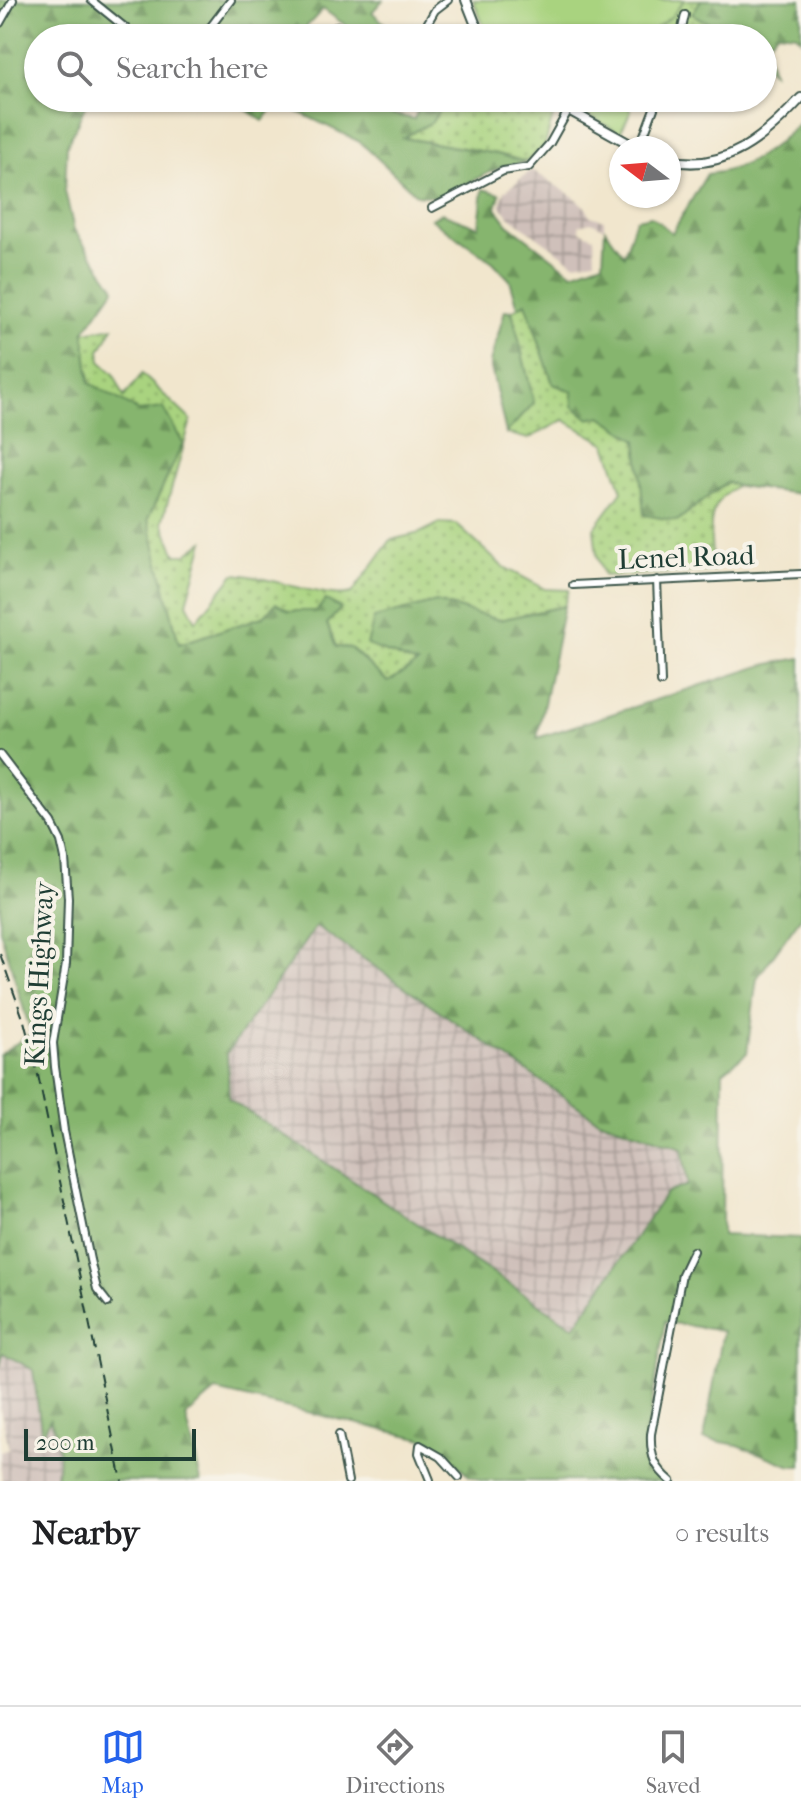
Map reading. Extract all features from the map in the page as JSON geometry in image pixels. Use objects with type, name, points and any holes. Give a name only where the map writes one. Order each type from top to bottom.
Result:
[{"type":"main road","points":[[466,0],[475,24]]},
{"type":"main road","points":[[681,161],[702,163],[736,152],[764,136],[801,98]]},
{"type":"main road","points":[[570,112],[615,136]]},
{"type":"street","points":[[0,23],[13,0]]},
{"type":"street","points":[[91,0],[121,24]]},
{"type":"street","points":[[213,24],[231,0]]},
{"type":"street","points":[[427,24],[435,10],[448,0]]},
{"type":"street","points":[[683,24],[685,15]]},
{"type":"street","points":[[432,208],[503,171],[529,167],[550,143],[567,112]]},
{"type":"street","points":[[643,136],[652,112]]},
{"type":"street","name":"Lenel Road","points":[[573,585],[801,574]]},
{"type":"street","points":[[657,580],[661,682]]},
{"type":"street","name":"Kings Highway","points":[[0,755],[52,823],[65,859],[68,898],[66,964],[53,1043],[55,1067],[64,1131],[90,1260],[97,1289],[108,1303]]},
{"type":"street","points":[[671,1481],[661,1473],[654,1461],[650,1447],[651,1434],[682,1274],[693,1251]]},
{"type":"street","points":[[339,1435],[348,1481]]},
{"type":"street","points":[[430,1480],[417,1448],[420,1445],[441,1457],[459,1477]]},
{"type":"shaded area","points":[[532,170],[577,199],[590,216],[604,220],[604,228],[591,222],[579,225],[580,231],[594,237],[595,260],[574,263],[510,217],[500,205],[505,191]]},
{"type":"shaded area","points":[[315,925],[598,1120],[682,1149],[688,1185],[666,1193],[574,1327],[229,1099],[227,1053]]},
{"type":"shaded area","points":[[3,1353],[33,1370],[41,1434],[50,1418],[59,1441],[59,1468],[55,1481],[2,1481],[0,1452],[9,1449],[0,1408]]},
{"type":"green space","points":[[0,0],[383,0],[372,12],[385,24],[344,24],[323,9],[309,24],[24,24],[24,112],[82,112],[67,145],[65,191],[74,230],[115,288],[84,332],[90,383],[139,411],[163,408],[183,443],[148,519],[179,644],[263,617],[276,603],[289,611],[316,611],[326,600],[341,608],[327,624],[336,647],[350,648],[388,682],[417,664],[367,645],[374,618],[436,602],[499,620],[564,606],[537,738],[764,665],[801,658],[801,917],[757,978],[747,1053],[723,1072],[722,1235],[801,1238],[801,1466],[791,1466],[738,1445],[704,1439],[723,1331],[665,1322],[647,1433],[646,1462],[668,1481],[483,1481],[469,1476],[432,1441],[216,1391],[186,1416],[201,1481],[55,1481],[59,1457],[57,1442],[50,1419],[42,1436],[33,1370],[3,1353],[0,1367],[0,1055],[31,1033],[0,930]],"holes":[[[316,926],[598,1120],[682,1148],[688,1185],[666,1193],[574,1327],[229,1099],[227,1053]]]},
{"type":"green space","points":[[473,0],[684,0],[661,24],[483,24]]},
{"type":"green space","points":[[684,0],[701,0],[692,14],[710,24],[661,24],[672,16]]},
{"type":"green space","points":[[701,0],[801,0],[801,40],[796,34],[777,33],[777,24],[710,24],[692,14]]},
{"type":"green space","points":[[250,112],[270,112],[263,121]]},
{"type":"green space","points":[[298,112],[383,112],[414,119],[417,112],[438,112],[432,122],[403,138],[526,162],[501,167],[438,197],[417,195],[360,142]]},
{"type":"green space","points":[[438,112],[554,112],[545,145],[526,162],[401,137],[432,122]]},
{"type":"green space","points":[[583,112],[630,112],[620,133]]},
{"type":"green space","points":[[801,121],[801,494],[727,482],[677,521],[644,515],[637,440],[601,416],[589,419],[573,406],[572,391],[553,384],[526,303],[518,307],[510,280],[493,262],[431,219],[442,213],[479,227],[483,189],[500,194],[496,208],[508,224],[572,273],[603,262],[605,229],[624,255],[636,219],[651,216],[672,233],[707,174],[747,163],[781,140]]},
{"type":"green space","points":[[526,302],[553,384],[572,391],[601,416],[637,440],[645,515],[677,521],[727,482],[737,486],[726,494],[713,512],[713,571],[604,576],[597,556],[594,529],[622,491],[606,444],[564,420],[528,439],[506,433],[534,403],[512,311]]},
{"type":"green space","points":[[505,310],[512,311],[534,403],[506,433],[490,363]]},
{"type":"green space","points":[[113,327],[100,351],[101,362],[114,374],[124,397],[142,374],[191,420],[162,522],[176,555],[185,555],[204,541],[187,603],[196,621],[234,574],[328,594],[352,593],[391,540],[420,533],[440,523],[456,524],[502,566],[545,589],[569,590],[564,606],[499,620],[436,602],[417,664],[388,682],[351,648],[336,647],[327,623],[317,611],[289,611],[276,604],[263,617],[179,644],[147,519],[183,443],[139,411],[90,383],[84,332]]},
{"type":"railway","points":[[0,954],[24,1021],[38,1075],[122,1481]]}]
